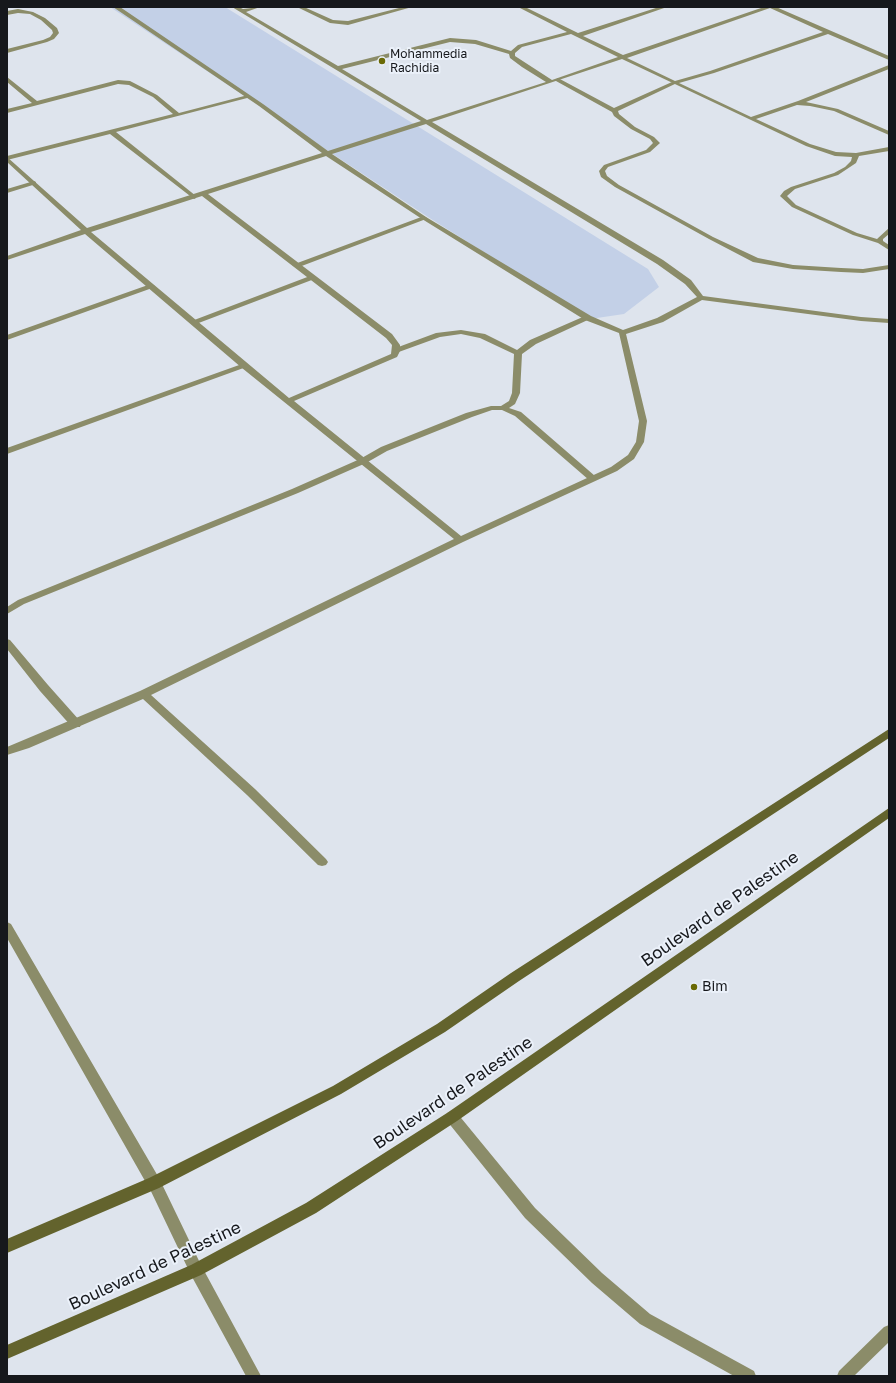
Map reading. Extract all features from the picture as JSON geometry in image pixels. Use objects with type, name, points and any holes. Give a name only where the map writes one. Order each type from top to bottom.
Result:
[{"type":"street","points":[[116,7],[248,97],[328,154],[424,218],[588,318],[622,332],[644,326],[700,298],[861,319],[889,321]]},
{"type":"street","points":[[235,7],[314,55],[339,68],[427,123],[679,274],[695,289],[700,298]]},
{"type":"street","points":[[242,11],[256,7]]},
{"type":"street","points":[[300,7],[314,15],[332,22],[348,23],[409,7]]},
{"type":"street","points":[[521,7],[674,83],[751,119],[825,151],[845,156],[889,148]]},
{"type":"street","points":[[579,35],[664,7]]},
{"type":"street","points":[[7,258],[86,231],[555,81],[770,7],[889,58]]},
{"type":"street","points":[[7,13],[18,11],[31,13],[43,19],[55,29],[56,33],[52,38],[45,41],[7,52]]},
{"type":"street","points":[[512,53],[520,46],[572,32]]},
{"type":"street","points":[[615,111],[617,108],[626,103],[674,83],[712,72],[828,32]]},
{"type":"street","points":[[339,68],[450,40],[476,42],[512,53],[512,56],[524,66],[615,111],[616,115],[624,122],[652,138],[657,143],[648,151],[606,166],[602,171],[604,176],[617,186],[711,238],[756,260],[793,266],[841,270],[863,271],[889,267]]},
{"type":"street","points":[[751,119],[797,103],[889,67]]},
{"type":"street","points":[[7,79],[36,103]]},
{"type":"street","points":[[7,111],[110,83],[124,82],[137,86],[155,96],[178,115]]},
{"type":"street","points":[[7,159],[248,97]]},
{"type":"street","points":[[797,103],[816,105],[836,110],[889,133]]},
{"type":"street","points":[[112,132],[194,197]]},
{"type":"street","points":[[856,155],[854,162],[847,168],[831,176],[792,188],[783,196],[794,206],[855,234],[880,242],[889,248]]},
{"type":"street","points":[[7,159],[86,231],[151,287],[245,366],[460,540]]},
{"type":"street","points":[[7,191],[34,183]]},
{"type":"street","points":[[204,194],[389,336],[396,345],[396,351]]},
{"type":"street","points":[[296,265],[424,218]]},
{"type":"street","points":[[880,242],[880,238],[889,230]]},
{"type":"street","points":[[193,322],[313,278]]},
{"type":"street","points":[[7,338],[151,287]]},
{"type":"street","points":[[518,353],[533,342],[588,318]]},
{"type":"street","points":[[288,401],[390,357],[394,355],[396,351],[439,335],[461,332],[482,336],[518,353]]},
{"type":"street","points":[[7,751],[25,746],[144,694],[460,540],[614,469],[631,457],[640,442],[643,421],[622,332]]},
{"type":"street","points":[[503,408],[512,402],[516,393],[518,353]]},
{"type":"street","points":[[7,451],[245,366]]},
{"type":"street","points":[[7,611],[40,594],[295,491],[363,461],[384,449],[469,415],[492,408],[503,408],[518,414],[592,478]]},
{"type":"street","points":[[7,642],[44,688],[76,724]]},
{"type":"street","points":[[144,694],[251,792],[322,862]]},
{"type":"street","points":[[7,1246],[154,1183],[337,1090],[441,1028],[515,977],[889,733]]},
{"type":"street","name":"Boulevard de Palestine","points":[[7,1352],[196,1270],[311,1208],[452,1117],[889,812]]},
{"type":"street","points":[[7,927],[154,1183],[196,1270],[254,1376]]},
{"type":"street","points":[[452,1117],[530,1213],[597,1278],[645,1319],[749,1376]]},
{"type":"street","points":[[844,1376],[889,1332]]},
{"type":"shaded area","points":[[110,7],[225,7],[648,269],[659,287],[624,314],[590,319],[428,217]]},
{"type":"place","name":"Mohammedia Rachidia","points":[[382,61]]},
{"type":"place","name":"Bim","points":[[694,987]]}]
